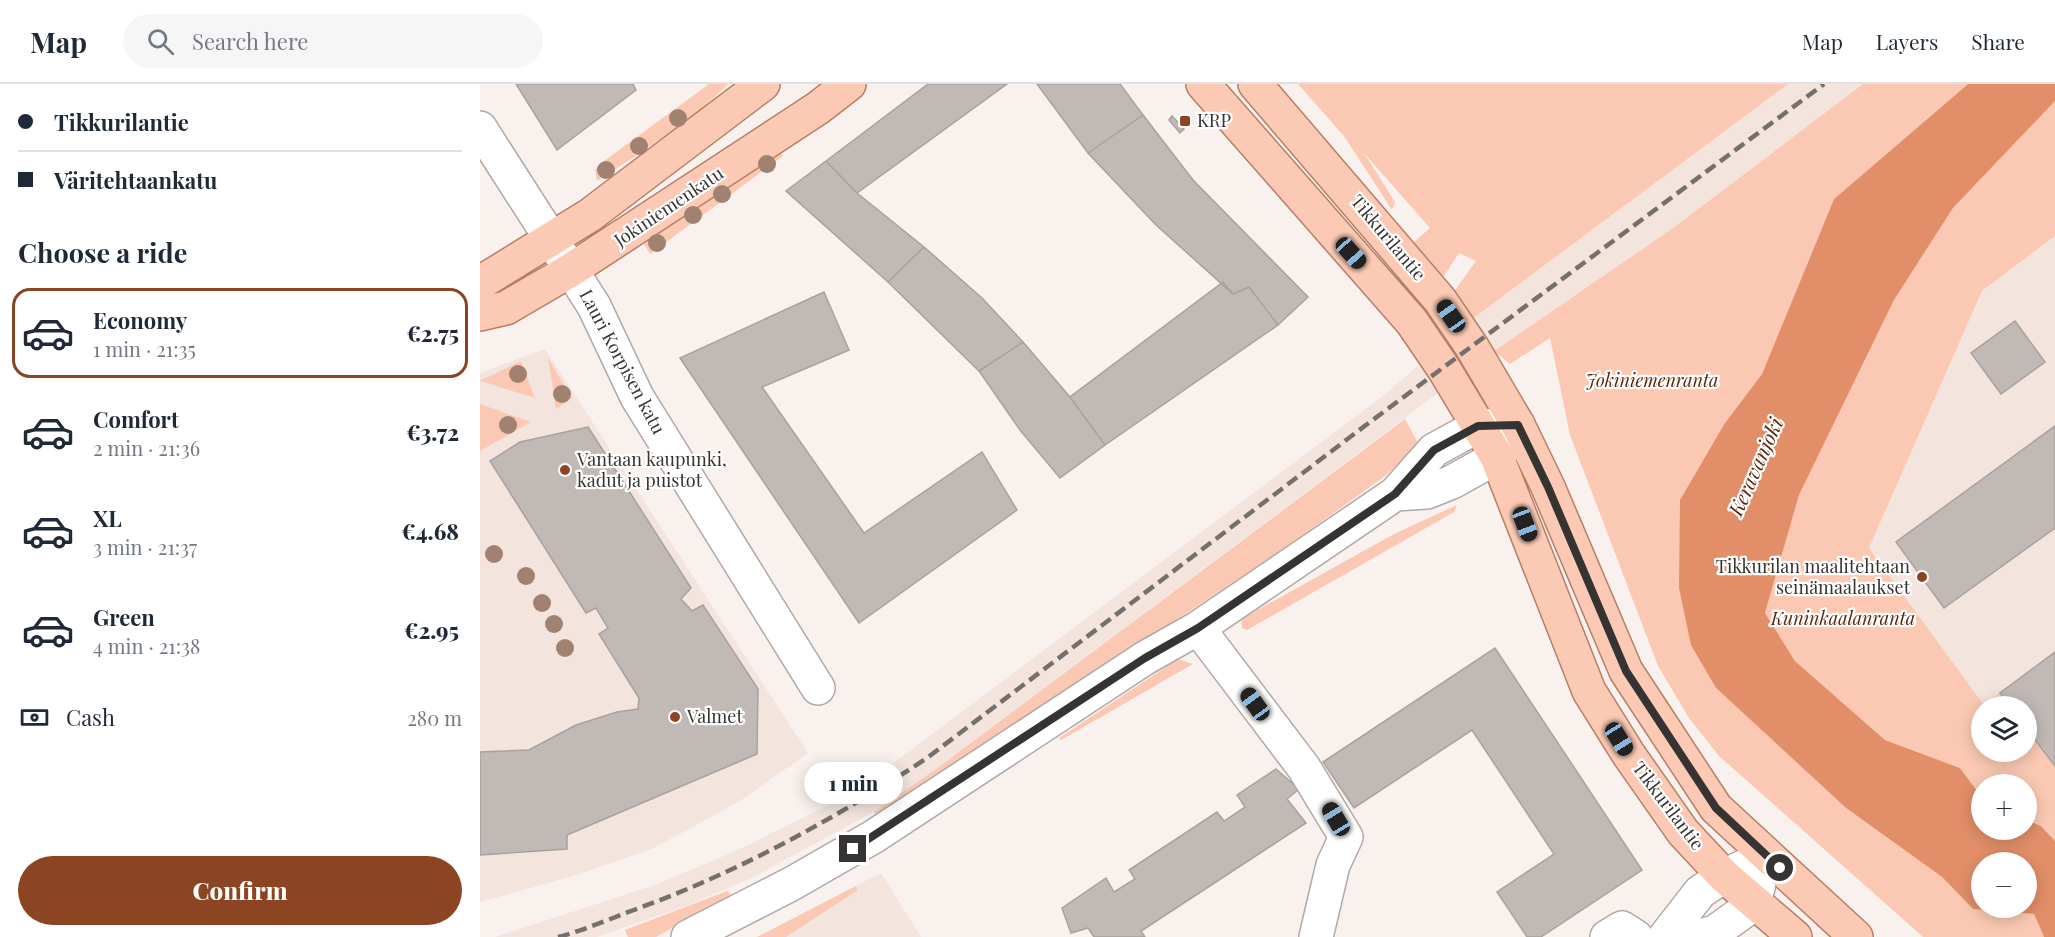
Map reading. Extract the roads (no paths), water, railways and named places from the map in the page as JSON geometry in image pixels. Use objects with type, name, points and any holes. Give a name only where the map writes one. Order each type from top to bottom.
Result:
[{"type":"main road","name":"Jokiniemenkatu","points":[[480,282],[590,215],[763,84]]},
{"type":"main road","name":"Jokiniemenkatu","points":[[480,314],[506,308],[571,270],[792,126],[849,84]]},
{"type":"main road","name":"Tikkurilantie","points":[[1203,84],[1412,322],[1444,369],[1497,457],[1589,691],[1629,755],[1683,832],[1724,876],[1795,937]]},
{"type":"main road","name":"Tikkurilantie","points":[[1255,84],[1440,300],[1472,347],[1518,425],[1548,487],[1626,671],[1716,808],[1856,937]]},
{"type":"street","name":"Lauri Korpisen katu","points":[[480,128],[594,306],[637,398],[818,688]]},
{"type":"street","points":[[688,937],[793,883],[873,837],[1145,658],[1198,628],[1395,494],[1434,450],[1478,426],[1518,425]]},
{"type":"street","points":[[1395,494],[1427,492],[1452,482],[1497,457],[1518,425]]},
{"type":"street","points":[[1198,628],[1304,768],[1346,837],[1333,865],[1316,937]]},
{"type":"street","points":[[1665,937],[1700,892],[1724,876],[1766,856]]},
{"type":"street","points":[[1697,937],[1715,932],[1754,904],[1766,856]]},
{"type":"street","points":[[1607,937],[1622,928],[1636,937]]},
{"type":"water","name":"Keravanjoki","points":[[1968,84],[2055,84],[2055,101],[1953,208],[1894,300],[1799,495],[1765,613],[1795,661],[1885,740],[1960,768],[1971,783],[1971,840],[2037,840],[2037,824],[2055,841],[2055,937],[2044,937],[2036,918],[2037,852],[1971,852],[1971,907],[1942,877],[1846,808],[1716,688],[1691,645],[1679,588],[1680,500],[1725,423],[1762,374],[1834,199]]},
{"type":"railway","points":[[558,937],[585,929],[709,880],[784,844],[856,803],[927,758],[1366,425],[1824,84]]},
{"type":"place","name":"KRP","points":[[1185,121]]},
{"type":"place","name":"Vantaan kaupunki, kadut ja puistot","points":[[565,470]]},
{"type":"place","name":"Tikkurilan maalitehtaan seinämaalaukset","points":[[1922,577]]},
{"type":"place","name":"Valmet","points":[[675,717]]},
{"type":"park label","name":"Jokiniemenranta","points":[[1652,381]]},
{"type":"park label","name":"Kuninkaalanranta","points":[[1843,619]]}]
